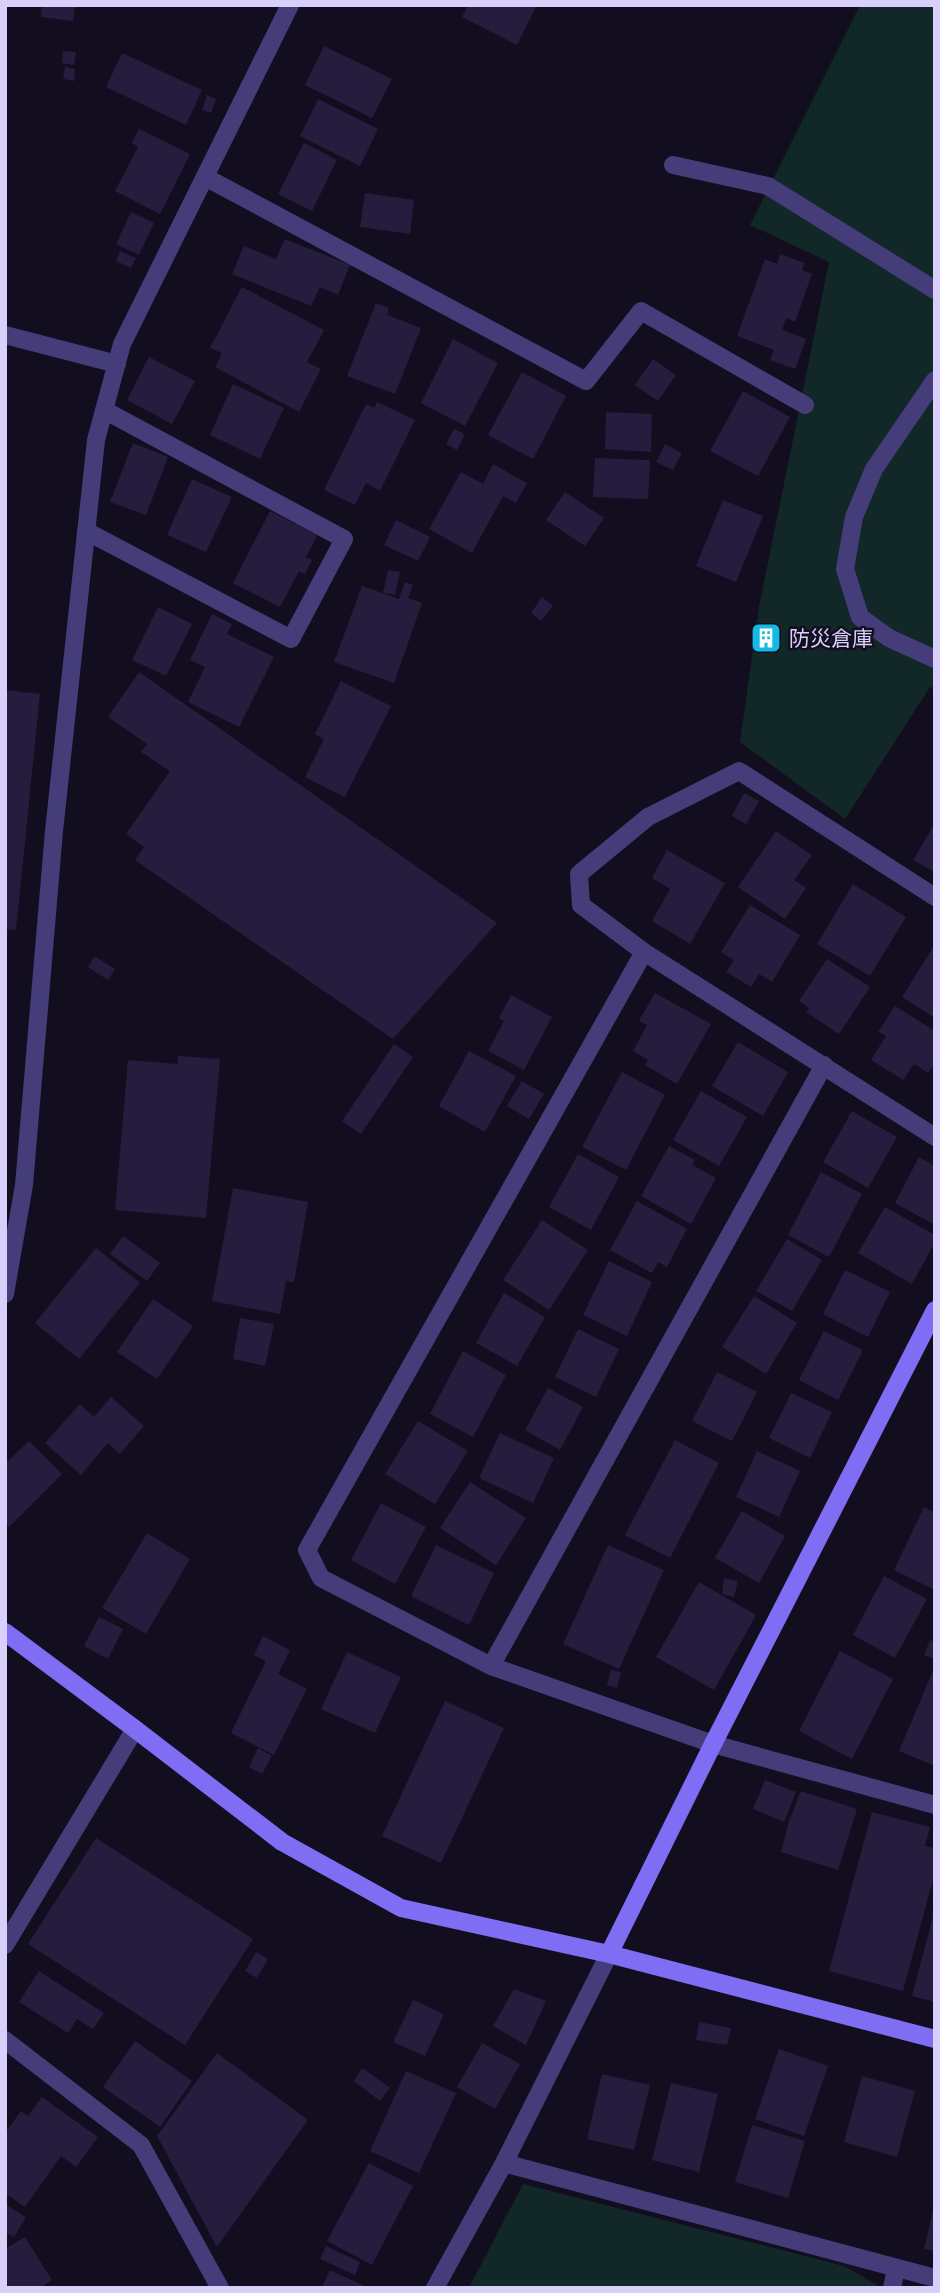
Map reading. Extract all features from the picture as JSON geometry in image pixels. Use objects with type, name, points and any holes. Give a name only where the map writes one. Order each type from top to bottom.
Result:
[{"type":"street","points":[[5,1294],[11,1232],[24,1185],[54,831],[96,440],[122,344],[290,5]]},
{"type":"street","points":[[673,165],[768,186],[935,290]]},
{"type":"street","points":[[205,177],[586,381],[641,311],[805,405]]},
{"type":"street","points":[[5,335],[117,364]]},
{"type":"street","points":[[935,380],[874,469],[854,517],[845,569],[860,617],[889,638],[935,659]]},
{"type":"street","points":[[86,531],[291,639],[344,539],[104,410]]},
{"type":"street","points":[[935,897],[739,771],[648,817],[579,874],[581,905],[644,952],[935,1137]]},
{"type":"street","points":[[644,952],[307,1550],[321,1578],[491,1666],[713,1744],[935,1805]]},
{"type":"street","points":[[491,1666],[824,1065]]},
{"type":"street","points":[[435,2288],[503,2163],[935,1310]]},
{"type":"street","points":[[5,1632],[282,1842],[401,1908],[609,1954],[935,2039]]},
{"type":"street","points":[[5,1945],[135,1729]]},
{"type":"street","points":[[5,2040],[141,2145],[220,2288]]},
{"type":"street","points":[[503,2163],[935,2278]]},
{"type":"street","points":[[892,2288],[896,2268]]},
{"type":"green space","points":[[860,5],[935,5],[935,688],[930,687],[845,819],[740,742],[759,607],[829,262],[750,225]]},
{"type":"green space","points":[[523,2184],[844,2266],[877,2285],[876,2288],[469,2288]]},
{"type":"building","points":[[42,5],[75,5],[73,21],[41,17]]},
{"type":"building","points":[[468,5],[537,5],[517,45],[462,17]]},
{"type":"building","points":[[324,46],[392,79],[372,118],[305,85]]},
{"type":"building","points":[[63,51],[76,52],[74,65],[62,63]]},
{"type":"building","points":[[122,53],[202,90],[186,125],[106,87]]},
{"type":"building","points":[[65,67],[75,69],[74,81],[63,79]]},
{"type":"building","points":[[207,95],[216,99],[211,113],[202,110]]},
{"type":"building","points":[[318,99],[378,129],[360,166],[300,136]]},
{"type":"building","points":[[139,129],[190,154],[160,214],[115,191],[138,147],[132,143]]},
{"type":"building","points":[[304,143],[337,160],[312,211],[278,194]]},
{"type":"building","points":[[365,193],[414,200],[410,234],[360,227]]},
{"type":"building","points":[[131,212],[154,223],[139,255],[116,244]]},
{"type":"building","points":[[285,239],[350,265],[338,295],[320,287],[311,306],[232,274],[244,246],[276,259]]},
{"type":"building","points":[[120,251],[136,258],[131,268],[116,261]]},
{"type":"building","points":[[780,254],[804,263],[802,270],[812,274],[795,322],[786,318],[782,330],[806,339],[795,369],[770,360],[774,350],[737,336],[765,259],[777,264]]},
{"type":"building","points":[[242,287],[324,330],[307,362],[321,369],[299,412],[215,367],[222,353],[210,348]]},
{"type":"building","points":[[376,303],[389,308],[387,315],[421,328],[395,394],[347,376]]},
{"type":"building","points":[[453,339],[498,363],[465,426],[421,403]]},
{"type":"building","points":[[149,357],[195,381],[172,424],[127,400]]},
{"type":"building","points":[[653,359],[676,375],[658,401],[635,385]]},
{"type":"building","points":[[522,372],[566,396],[533,459],[488,435]]},
{"type":"building","points":[[233,384],[284,408],[260,459],[210,435]]},
{"type":"building","points":[[743,391],[790,417],[758,476],[710,451]]},
{"type":"building","points":[[377,402],[415,420],[380,491],[366,483],[355,505],[324,490],[366,404],[374,408]]},
{"type":"building","points":[[606,412],[652,414],[651,452],[605,449]]},
{"type":"building","points":[[454,429],[465,434],[457,450],[446,444]]},
{"type":"building","points":[[133,443],[168,457],[146,515],[110,502]]},
{"type":"building","points":[[665,444],[682,453],[673,470],[656,462]]},
{"type":"building","points":[[595,458],[650,460],[648,499],[593,497]]},
{"type":"building","points":[[493,464],[527,483],[516,503],[503,496],[472,553],[429,529],[461,472],[483,484]]},
{"type":"building","points":[[192,479],[232,497],[206,552],[167,535]]},
{"type":"building","points":[[565,492],[604,518],[585,546],[546,520]]},
{"type":"building","points":[[723,500],[763,516],[736,582],[696,566]]},
{"type":"building","points":[[270,511],[317,535],[306,557],[312,560],[305,574],[299,571],[280,607],[233,583]]},
{"type":"building","points":[[396,520],[430,537],[418,561],[384,545]]},
{"type":"building","points":[[388,570],[400,572],[395,595],[383,593]]},
{"type":"building","points":[[405,582],[413,585],[408,598],[422,603],[394,683],[334,662],[362,586],[399,599]]},
{"type":"building","points":[[542,597],[553,606],[541,621],[531,613]]},
{"type":"building","points":[[158,607],[192,624],[166,676],[132,660]]},
{"type":"building","points":[[212,614],[232,624],[227,634],[274,657],[239,727],[188,702],[205,667],[190,660]]},
{"type":"building","name":"防災倉庫","points":[[761,621],[774,623],[770,654],[757,653]]},
{"type":"building","points":[[139,672],[497,923],[393,1039],[135,860],[144,847],[126,834],[170,771],[141,752],[147,744],[108,717]]},
{"type":"building","points":[[341,681],[391,706],[345,797],[305,777],[324,739],[315,734]]},
{"type":"building","points":[[5,690],[40,694],[16,930],[5,929]]},
{"type":"building","points":[[744,793],[759,801],[746,824],[732,816]]},
{"type":"building","points":[[935,823],[935,872],[913,860]]},
{"type":"building","points":[[776,831],[812,855],[794,880],[806,888],[785,919],[738,887]]},
{"type":"building","points":[[667,850],[725,883],[690,944],[652,921],[670,889],[652,878]]},
{"type":"building","points":[[853,884],[906,917],[870,976],[817,944]]},
{"type":"building","points":[[750,905],[800,935],[772,982],[759,974],[751,987],[726,972],[734,960],[721,952]]},
{"type":"building","points":[[935,944],[935,1018],[902,997]]},
{"type":"building","points":[[94,956],[115,969],[108,980],[88,967]]},
{"type":"building","points":[[827,959],[870,987],[839,1034],[806,1012],[809,1008],[799,1001]]},
{"type":"building","points":[[655,993],[711,1024],[677,1084],[645,1065],[648,1060],[633,1051],[647,1025],[639,1021]]},
{"type":"building","points":[[511,995],[552,1017],[524,1070],[488,1051],[504,1021],[499,1018]]},
{"type":"building","points":[[895,1006],[935,1031],[935,1063],[928,1073],[914,1064],[903,1080],[871,1060],[886,1036],[878,1032]]},
{"type":"building","points":[[738,1042],[788,1072],[763,1116],[712,1086]]},
{"type":"building","points":[[394,1044],[413,1057],[361,1134],[342,1121]]},
{"type":"building","points":[[469,1051],[516,1076],[485,1132],[439,1106]]},
{"type":"building","points":[[178,1056],[220,1059],[206,1218],[115,1210],[128,1060],[178,1064]]},
{"type":"building","points":[[622,1072],[665,1095],[626,1170],[582,1147]]},
{"type":"building","points":[[522,1081],[544,1094],[529,1119],[507,1106]]},
{"type":"building","points":[[701,1091],[747,1117],[719,1166],[673,1140]]},
{"type":"building","points":[[852,1111],[897,1137],[868,1188],[823,1162]]},
{"type":"building","points":[[669,1146],[695,1160],[692,1165],[716,1178],[691,1224],[641,1196]]},
{"type":"building","points":[[578,1154],[619,1177],[591,1230],[549,1207]]},
{"type":"building","points":[[919,1157],[935,1166],[935,1225],[895,1203]]},
{"type":"building","points":[[821,1172],[862,1194],[829,1257],[788,1235]]},
{"type":"building","points":[[233,1188],[308,1202],[294,1282],[286,1281],[280,1314],[212,1301]]},
{"type":"building","points":[[637,1201],[687,1229],[667,1267],[658,1262],[652,1273],[610,1250]]},
{"type":"building","points":[[885,1207],[935,1235],[935,1242],[912,1284],[858,1253]]},
{"type":"building","points":[[542,1220],[588,1250],[549,1310],[503,1280]]},
{"type":"building","points":[[123,1236],[160,1263],[147,1281],[110,1254]]},
{"type":"building","points":[[787,1239],[822,1260],[792,1311],[756,1291]]},
{"type":"building","points":[[96,1248],[140,1283],[79,1359],[35,1323]]},
{"type":"building","points":[[609,1261],[652,1282],[627,1336],[583,1315]]},
{"type":"building","points":[[845,1270],[890,1292],[868,1337],[823,1314]]},
{"type":"building","points":[[504,1293],[545,1317],[517,1366],[476,1343]]},
{"type":"building","points":[[754,1296],[797,1323],[766,1374],[722,1347]]},
{"type":"building","points":[[153,1299],[193,1326],[157,1379],[117,1352]]},
{"type":"building","points":[[240,1318],[274,1324],[265,1366],[233,1359]]},
{"type":"building","points":[[578,1329],[619,1349],[596,1397],[555,1377]]},
{"type":"building","points":[[824,1331],[863,1350],[838,1400],[799,1380]]},
{"type":"building","points":[[463,1351],[506,1375],[473,1437],[430,1414]]},
{"type":"building","points":[[717,1372],[757,1392],[732,1441],[692,1421]]},
{"type":"building","points":[[548,1388],[583,1407],[560,1450],[525,1430]]},
{"type":"building","points":[[791,1393],[832,1412],[810,1458],[769,1438]]},
{"type":"building","points":[[111,1397],[144,1426],[120,1454],[108,1443],[81,1475],[45,1443],[80,1404],[94,1417]]},
{"type":"building","points":[[418,1421],[468,1451],[435,1504],[385,1474]]},
{"type":"building","points":[[500,1433],[554,1458],[533,1503],[479,1478]]},
{"type":"building","points":[[675,1440],[719,1463],[670,1558],[625,1535]]},
{"type":"building","points":[[29,1441],[62,1474],[9,1527],[5,1523],[5,1464]]},
{"type":"building","points":[[757,1451],[800,1471],[779,1517],[736,1497]]},
{"type":"building","points":[[470,1482],[526,1518],[496,1565],[440,1528]]},
{"type":"building","points":[[381,1503],[426,1527],[395,1584],[351,1560]]},
{"type":"building","points":[[924,1507],[935,1513],[935,1590],[894,1570]]},
{"type":"building","points":[[742,1511],[785,1536],[759,1583],[715,1558]]},
{"type":"building","points":[[147,1533],[190,1559],[146,1634],[102,1608]]},
{"type":"building","points":[[436,1545],[494,1573],[469,1625],[411,1596]]},
{"type":"building","points":[[608,1545],[664,1570],[619,1669],[563,1644]]},
{"type":"building","points":[[884,1576],[927,1599],[895,1658],[853,1635]]},
{"type":"building","points":[[724,1578],[738,1581],[734,1597],[722,1594]]},
{"type":"building","points":[[699,1582],[756,1615],[714,1690],[656,1657]]},
{"type":"building","points":[[99,1617],[123,1629],[108,1659],[84,1646]]},
{"type":"building","points":[[263,1636],[290,1650],[278,1674],[307,1689],[274,1755],[231,1733],[266,1661],[254,1655]]},
{"type":"building","points":[[930,1640],[935,1642],[935,1659],[924,1655]]},
{"type":"building","points":[[840,1651],[893,1679],[852,1759],[799,1731]]},
{"type":"building","points":[[347,1652],[401,1677],[375,1733],[321,1709]]},
{"type":"building","points":[[935,1666],[935,1766],[899,1751]]},
{"type":"building","points":[[611,1670],[621,1672],[617,1688],[607,1685]]},
{"type":"building","points":[[445,1701],[504,1728],[441,1863],[382,1836]]},
{"type":"building","points":[[258,1748],[272,1756],[262,1774],[249,1767]]},
{"type":"building","points":[[765,1780],[796,1792],[784,1822],[753,1809]]},
{"type":"building","points":[[801,1791],[857,1809],[838,1870],[781,1852]]},
{"type":"building","points":[[872,1812],[930,1827],[925,1846],[935,1848],[935,1872],[903,1991],[829,1971]]},
{"type":"building","points":[[96,1838],[253,1939],[185,2045],[28,1944]]},
{"type":"building","points":[[935,1914],[935,2002],[912,1996]]},
{"type":"building","points":[[256,1952],[268,1959],[257,1978],[245,1971]]},
{"type":"building","points":[[39,1971],[104,2013],[93,2029],[77,2019],[68,2033],[19,2002]]},
{"type":"building","points":[[514,1989],[546,2001],[526,2045],[493,2026]]},
{"type":"building","points":[[413,2000],[444,2014],[425,2056],[393,2042]]},
{"type":"building","points":[[699,2022],[731,2028],[727,2045],[696,2040]]},
{"type":"building","points":[[135,2041],[192,2081],[160,2127],[103,2087]]},
{"type":"building","points":[[482,2043],[520,2064],[495,2109],[457,2087]]},
{"type":"building","points":[[779,2049],[828,2066],[804,2136],[755,2119]]},
{"type":"building","points":[[217,2053],[308,2120],[217,2247],[157,2136]]},
{"type":"building","points":[[362,2068],[390,2088],[380,2101],[354,2081]]},
{"type":"building","points":[[406,2071],[456,2093],[419,2173],[370,2151]]},
{"type":"building","points":[[602,2074],[650,2085],[634,2150],[587,2139]]},
{"type":"building","points":[[862,2076],[915,2091],[897,2157],[844,2142]]},
{"type":"building","points":[[671,2083],[718,2094],[699,2172],[652,2160]]},
{"type":"building","points":[[42,2097],[98,2137],[76,2167],[61,2156],[25,2207],[5,2193],[5,2133],[21,2111],[28,2116]]},
{"type":"building","points":[[752,2125],[805,2141],[788,2198],[735,2182]]},
{"type":"building","points":[[369,2163],[413,2186],[372,2265],[327,2241]]},
{"type":"building","points":[[5,2204],[26,2217],[14,2237],[5,2232]]},
{"type":"building","points":[[935,2207],[935,2251],[924,2249]]},
{"type":"building","points":[[25,2237],[52,2280],[40,2288],[5,2288],[5,2249]]},
{"type":"building","points":[[326,2246],[360,2262],[355,2275],[320,2259]]},
{"type":"building","points":[[330,2270],[369,2288],[322,2288]]},
{"type":"place","name":"防災倉庫","points":[[766,638]]}]
